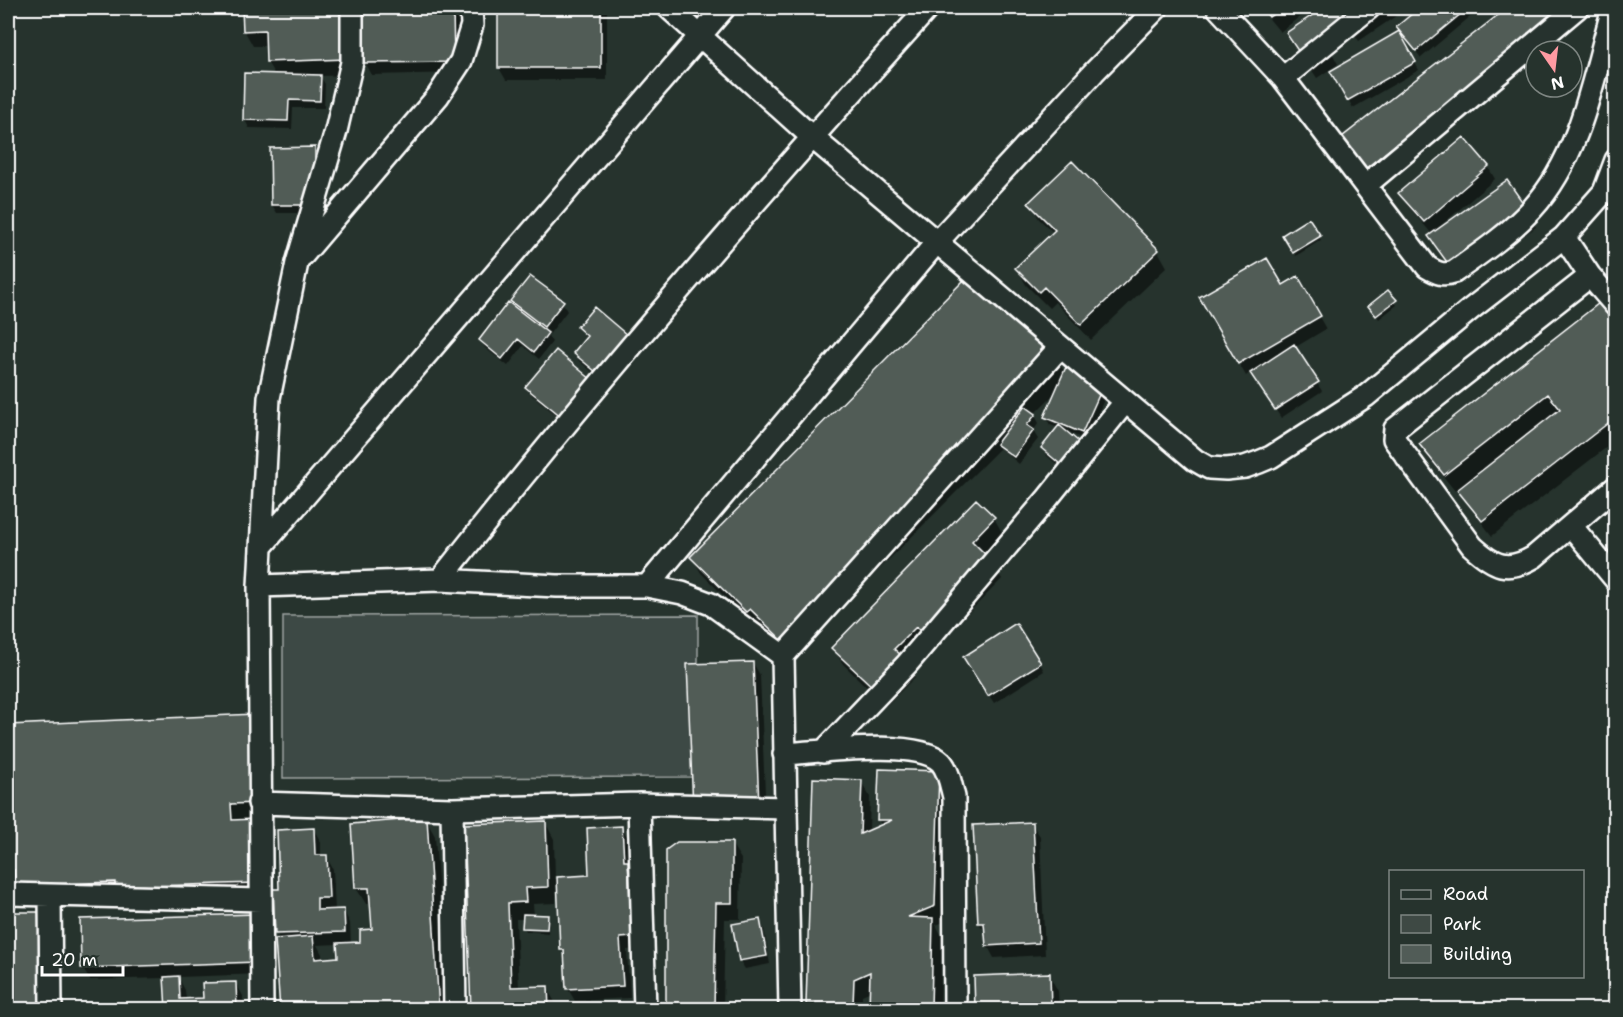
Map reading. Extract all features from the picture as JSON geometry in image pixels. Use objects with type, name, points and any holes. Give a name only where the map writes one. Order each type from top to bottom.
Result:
[{"type":"street","points":[[262,1010],[259,586],[269,398],[297,263],[336,131],[352,62],[352,8]]},
{"type":"street","points":[[297,263],[438,96],[462,61],[472,25],[471,8]]},
{"type":"street","points":[[669,8],[812,137],[936,243],[1195,460],[1209,468],[1245,467],[1271,457],[1366,396],[1471,309],[1564,237],[1604,192],[1616,160]]},
{"type":"street","points":[[261,547],[724,8]]},
{"type":"street","points":[[440,580],[534,461],[812,137],[928,8]]},
{"type":"street","points":[[646,586],[936,243],[1094,72],[1157,8]]},
{"type":"street","points":[[1218,8],[1283,78],[1427,267],[1439,274],[1454,272],[1499,240],[1533,208],[1558,174],[1577,133],[1613,8]]},
{"type":"street","points":[[1283,78],[1369,8]]},
{"type":"street","points":[[1366,185],[1577,8]]},
{"type":"street","points":[[1564,237],[1590,276],[1616,306]]},
{"type":"street","points":[[1590,276],[1395,429],[1393,435],[1472,546],[1486,559],[1504,567],[1520,566],[1534,557],[1616,487]]},
{"type":"street","points":[[790,1010],[783,656],[1060,346]]},
{"type":"street","points":[[823,752],[907,664],[1047,499],[1125,402]]},
{"type":"street","points":[[1572,526],[1616,580]]},
{"type":"street","points":[[259,586],[440,580],[557,586],[646,586],[681,593],[711,604],[783,656]]},
{"type":"street","points":[[784,754],[894,748],[922,752],[941,762],[950,778],[954,797],[955,1010]]},
{"type":"street","points":[[259,803],[452,809],[639,804],[787,808]]},
{"type":"street","points":[[639,804],[645,1010]]},
{"type":"street","points":[[452,809],[456,1010]]},
{"type":"street","points":[[8,894],[261,900]]},
{"type":"street","points":[[50,895],[51,1010]]},
{"type":"green space","points":[[698,615],[698,777],[283,778],[283,616]]},
{"type":"building","points":[[242,8],[345,8],[347,59],[266,62],[265,30],[243,31]]},
{"type":"building","points":[[363,8],[453,8],[454,62],[364,63]]},
{"type":"building","points":[[535,8],[601,8],[601,68],[498,68],[498,11],[535,11]]},
{"type":"building","points":[[1262,8],[1282,8],[1269,17]]},
{"type":"building","points":[[1323,8],[1383,8],[1351,30],[1342,17],[1320,33],[1332,51],[1309,67],[1286,33]]},
{"type":"building","points":[[1419,8],[1468,8],[1416,51],[1396,27]]},
{"type":"building","points":[[1507,8],[1568,8],[1529,39],[1524,39],[1524,43],[1366,168],[1342,137]]},
{"type":"building","points":[[1399,31],[1416,62],[1347,101],[1330,71]]},
{"type":"building","points":[[244,73],[321,75],[320,101],[289,100],[288,121],[243,120]]},
{"type":"building","points":[[1464,137],[1489,166],[1424,222],[1398,193]]},
{"type":"building","points":[[315,147],[315,205],[271,205],[270,148]]},
{"type":"building","points":[[1072,161],[1159,250],[1081,325],[1044,287],[1039,292],[1015,268],[1055,230],[1028,203]]},
{"type":"building","points":[[1507,180],[1531,214],[1452,269],[1428,236]]},
{"type":"building","points":[[1309,218],[1321,236],[1293,253],[1282,235]]},
{"type":"building","points":[[1267,258],[1283,285],[1298,276],[1321,316],[1238,364],[1199,297]]},
{"type":"building","points":[[530,276],[564,301],[544,327],[510,301]]},
{"type":"building","points":[[967,277],[998,302],[1060,362],[783,641],[750,609],[746,612],[690,557]]},
{"type":"building","points":[[1388,290],[1397,300],[1376,316],[1368,306]]},
{"type":"building","points":[[1603,300],[1616,316],[1616,417],[1482,521],[1457,490],[1560,409],[1548,394],[1444,475],[1419,444]]},
{"type":"building","points":[[508,302],[548,333],[534,352],[518,339],[502,359],[479,340]]},
{"type":"building","points":[[594,307],[627,335],[596,372],[573,353],[587,336],[577,327]]},
{"type":"building","points":[[1294,344],[1319,382],[1275,410],[1250,373]]},
{"type":"building","points":[[556,350],[592,380],[562,417],[525,387]]},
{"type":"building","points":[[1066,367],[1104,384],[1082,433],[1044,417]]},
{"type":"building","points":[[1025,406],[1036,414],[1027,425],[1034,430],[1014,457],[996,444]]},
{"type":"building","points":[[1059,425],[1085,447],[1066,469],[1041,448]]},
{"type":"building","points":[[976,499],[995,517],[972,541],[993,562],[923,634],[916,627],[894,649],[907,660],[877,691],[831,648]]},
{"type":"building","points":[[1016,623],[1041,663],[988,696],[963,657]]},
{"type":"building","points":[[753,662],[759,805],[693,808],[687,664]]},
{"type":"building","points":[[255,714],[258,803],[231,804],[232,820],[254,819],[257,883],[115,887],[115,882],[15,885],[14,870],[8,871],[8,725]]},
{"type":"building","points":[[879,769],[939,771],[935,906],[908,917],[933,918],[931,1010],[869,1010],[870,972],[854,979],[853,1005],[806,1004],[813,778],[862,780],[860,834],[892,820],[877,820]]},
{"type":"building","points":[[427,818],[439,1010],[280,1010],[275,939],[313,936],[315,959],[338,957],[337,943],[360,942],[360,930],[372,929],[369,888],[355,888],[351,824]]},
{"type":"building","points":[[546,821],[548,887],[525,888],[526,902],[508,903],[511,987],[548,986],[549,1010],[471,1010],[464,824]]},
{"type":"building","points":[[1033,822],[1039,943],[986,946],[984,923],[978,923],[973,825]]},
{"type":"building","points":[[622,826],[624,861],[628,861],[632,937],[620,938],[623,986],[566,989],[564,950],[560,950],[557,877],[589,875],[587,828]]},
{"type":"building","points":[[314,828],[315,855],[327,855],[329,898],[317,898],[317,910],[344,909],[345,932],[275,934],[273,889],[279,889],[277,830]]},
{"type":"building","points":[[677,842],[732,842],[732,903],[716,903],[714,1010],[666,1010],[666,850]]},
{"type":"building","points":[[8,912],[46,912],[46,1010],[8,1010]]},
{"type":"building","points":[[257,914],[258,962],[81,968],[80,919]]},
{"type":"building","points":[[523,914],[548,915],[547,929],[522,928]]},
{"type":"building","points":[[760,919],[767,956],[739,961],[732,924]]},
{"type":"building","points":[[1050,973],[1051,1010],[975,1010],[974,976]]},
{"type":"building","points":[[179,976],[180,999],[203,998],[202,983],[236,982],[237,1010],[166,1010],[164,977]]}]
